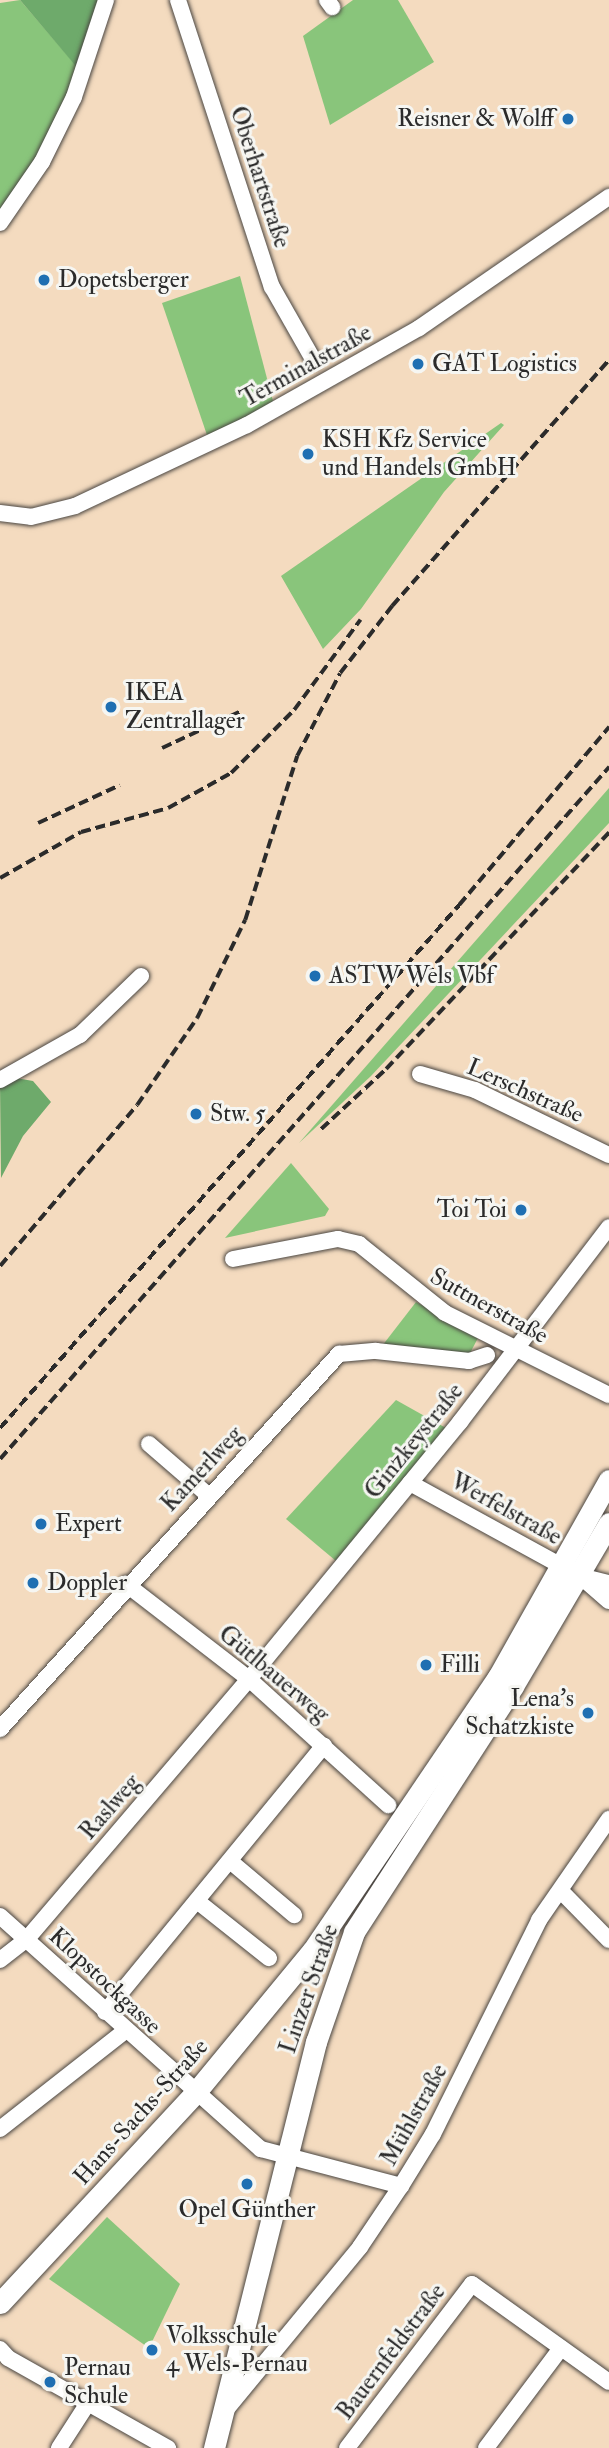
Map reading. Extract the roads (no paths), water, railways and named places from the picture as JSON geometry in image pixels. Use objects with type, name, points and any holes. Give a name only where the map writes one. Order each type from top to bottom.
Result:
[{"type":"main road","name":"Linzer Straße","points":[[214,2448],[326,2005],[354,1932],[571,1571],[609,1480]]},
{"type":"main road","name":"Linzer Straße","points":[[313,1950],[450,1753],[571,1571],[609,1522]]},
{"type":"main road","name":"Hans-Sachs-Straße","points":[[0,2303],[195,2093],[313,1950]]},
{"type":"street","points":[[0,223],[42,162],[74,97],[106,0]]},
{"type":"street","name":"Oberhartstraße","points":[[178,0],[272,287],[314,361]]},
{"type":"street","name":"Terminalstraße","points":[[0,513],[31,517],[75,506],[247,425],[419,328],[609,197]]},
{"type":"street","points":[[0,1080],[80,1035],[141,976]]},
{"type":"street","name":"Lerschstraße","points":[[420,1074],[475,1090],[609,1155]]},
{"type":"street","name":"Ginzkeystraße","points":[[249,1679],[410,1483],[609,1227]]},
{"type":"street","name":"Suttnerstraße","points":[[233,1259],[338,1239],[359,1244],[435,1306],[609,1395]]},
{"type":"street","name":"Kamerlweg","points":[[0,1729],[126,1584],[339,1354],[376,1351],[469,1361],[487,1355]]},
{"type":"street","points":[[149,1444],[208,1496]]},
{"type":"street","name":"Werfelstraße","points":[[410,1483],[571,1571],[609,1583]]},
{"type":"street","name":"Werfelstraße","points":[[571,1571],[593,1592],[609,1601]]},
{"type":"street","name":"Gütlbauerweg","points":[[126,1584],[249,1679],[388,1805]]},
{"type":"street","name":"Raslweg","points":[[0,1960],[26,1940],[249,1679]]},
{"type":"street","points":[[105,2012],[324,1745]]},
{"type":"street","name":"Mühlstraße","points":[[225,2410],[360,2247],[401,2186],[433,2134],[539,1920],[562,1892],[609,1819]]},
{"type":"street","points":[[230,1861],[294,1914]]},
{"type":"street","points":[[562,1892],[609,1940]]},
{"type":"street","points":[[197,1901],[269,1958]]},
{"type":"street","name":"Klopstockgasse","points":[[0,1916],[125,2031],[261,2149],[286,2159],[401,2186]]},
{"type":"street","points":[[0,2129],[125,2031]]},
{"type":"street","name":"Bauernfeldstraße","points":[[347,2448],[472,2284],[609,2382]]},
{"type":"street","points":[[486,2448],[561,2348]]},
{"type":"street","points":[[0,2349],[8,2358],[168,2448]]},
{"type":"street","points":[[59,2448],[88,2403]]},
{"type":"railway","points":[[0,1266],[137,1105],[197,1018],[245,920],[297,756],[340,673],[392,606],[609,360]]},
{"type":"railway","points":[[0,878],[81,832],[168,808],[231,773],[294,710],[360,620]]},
{"type":"railway","points":[[162,748],[243,710]]},
{"type":"railway","points":[[0,1428],[459,905],[609,727]]},
{"type":"railway","points":[[0,1459],[609,767]]},
{"type":"railway","points":[[38,823],[120,785]]},
{"type":"railway","points":[[321,1129],[386,1069],[609,832]]},
{"type":"place","name":"Reisner & Wolff","points":[[568,119]]},
{"type":"place","name":"Dopetsberger","points":[[44,280]]},
{"type":"place","name":"GAT Logistics","points":[[418,364]]},
{"type":"place","name":"KSH Kfz Service und Handels GmbH","points":[[308,454]]},
{"type":"place","name":"IKEA Zentrallager","points":[[111,707]]},
{"type":"place","name":"ASTW Wels Vbf","points":[[315,976]]},
{"type":"place","name":"Stw. 5","points":[[196,1114]]},
{"type":"place","name":"Toi Toi","points":[[521,1210]]},
{"type":"place","name":"Expert","points":[[41,1524]]},
{"type":"place","name":"Doppler","points":[[33,1583]]},
{"type":"place","name":"Filli","points":[[426,1665]]},
{"type":"place","name":"Lena's Schatzkiste","points":[[588,1713]]},
{"type":"place","name":"Opel Günther","points":[[247,2184]]},
{"type":"place","name":"Volksschule 4 Wels-Pernau","points":[[152,2350]]},
{"type":"place","name":"Pernau Schule","points":[[50,2382]]}]
